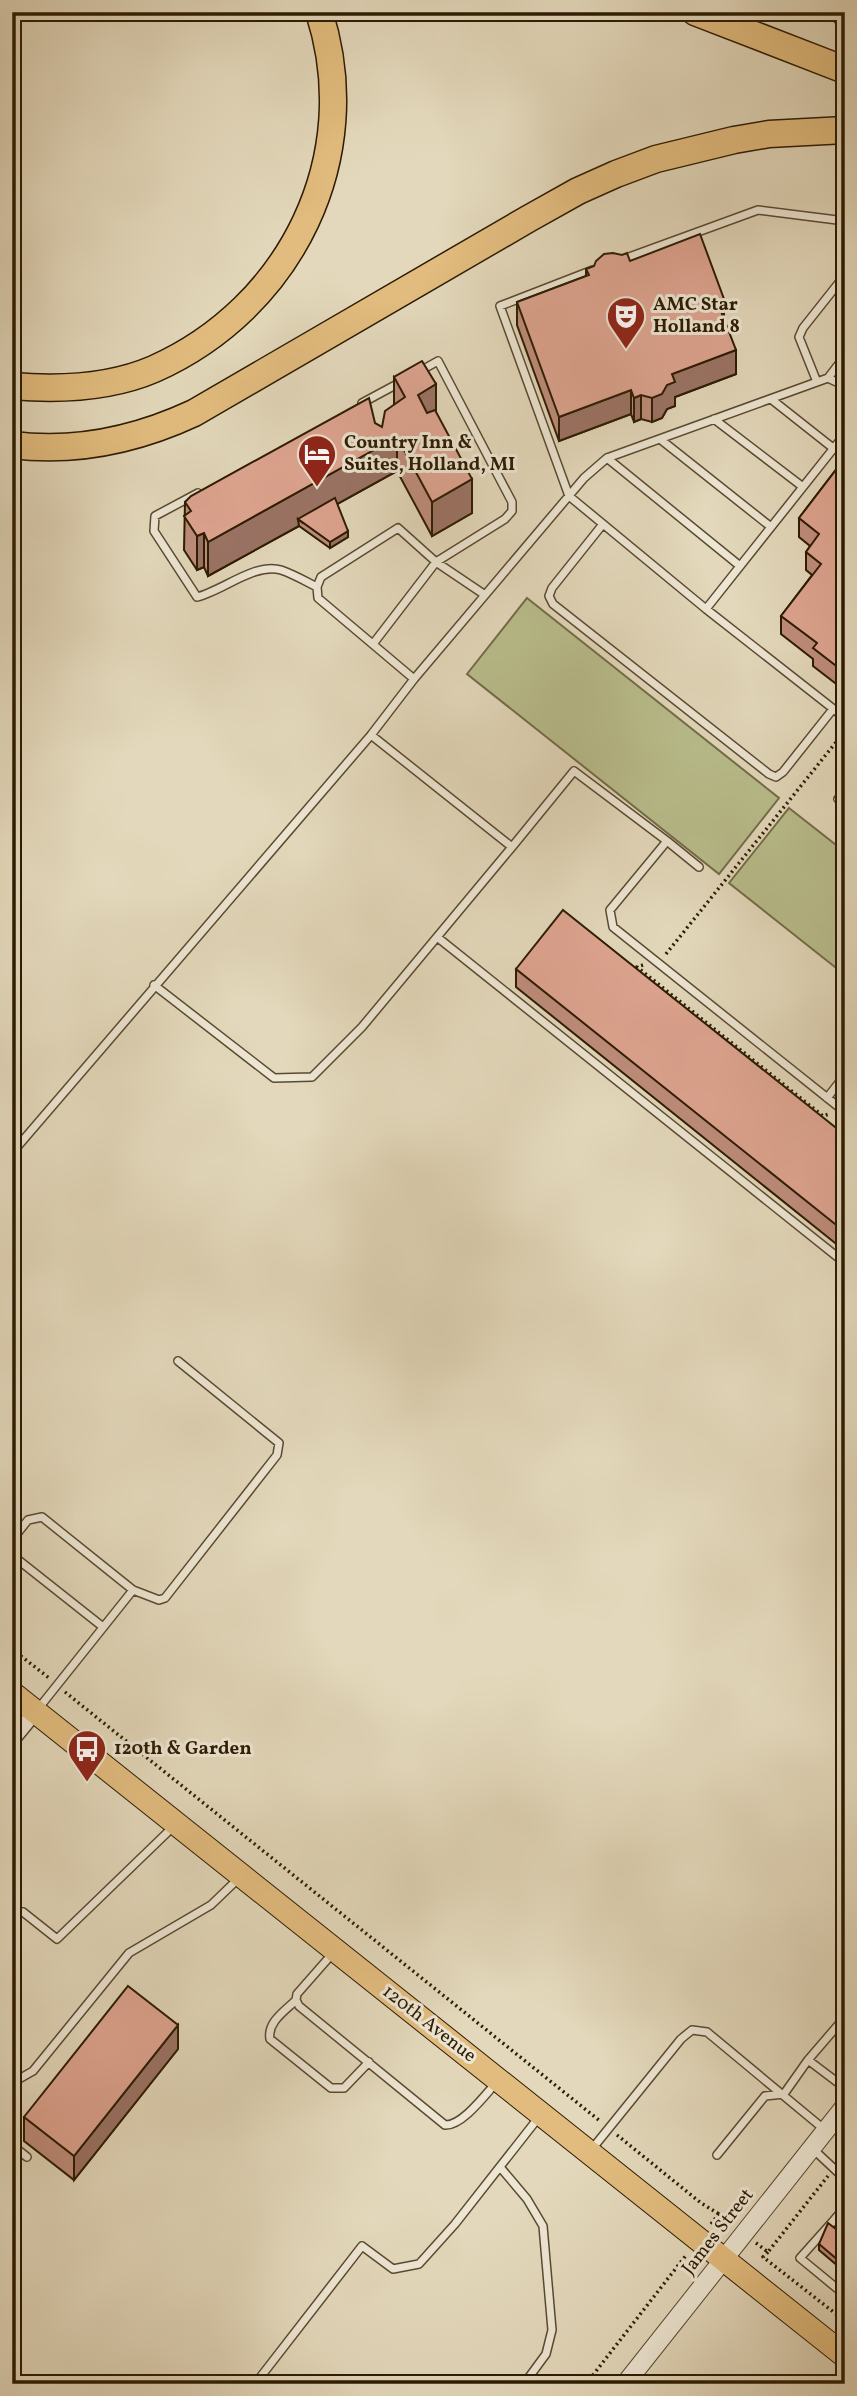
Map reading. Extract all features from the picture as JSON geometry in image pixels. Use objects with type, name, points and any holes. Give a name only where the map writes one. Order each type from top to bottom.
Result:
[{"type":"highway","points":[[12,386],[39,388],[96,384],[152,370],[207,339],[231,321],[271,278],[304,228],[315,202],[330,148],[333,118],[332,67],[320,12]]},
{"type":"highway","points":[[695,12],[845,70]]},
{"type":"highway","points":[[12,445],[52,447],[101,444],[149,432],[171,423],[206,406],[578,191],[646,163],[734,140],[769,134],[845,131]]},
{"type":"main road","name":"120th Avenue","points":[[12,1693],[845,2356]]},
{"type":"street","points":[[12,1740],[35,1712]]},
{"type":"street","name":"James Street","points":[[625,2384],[845,2106]]},
{"type":"lane","points":[[615,262],[758,210],[845,221]]},
{"type":"lane","points":[[602,267],[500,306],[569,496],[706,609],[845,718]]},
{"type":"lane","points":[[817,382],[799,337],[803,328],[845,275]]},
{"type":"lane","points":[[12,1153],[371,735],[414,679],[584,478],[607,458],[828,378],[845,356]]},
{"type":"lane","points":[[355,407],[438,361],[512,502],[512,511],[505,519],[436,562],[373,643]]},
{"type":"lane","points":[[828,378],[845,386]]},
{"type":"lane","points":[[771,398],[833,449]]},
{"type":"lane","points":[[714,419],[803,487]]},
{"type":"lane","points":[[706,609],[845,434]]},
{"type":"lane","points":[[660,439],[771,527]]},
{"type":"lane","points":[[607,458],[740,566]]},
{"type":"lane","points":[[202,490],[155,516],[154,531],[197,597],[211,594],[249,573],[279,569],[317,587]]},
{"type":"lane","points":[[603,524],[552,588],[549,596],[553,604],[776,777],[834,709]]},
{"type":"lane","points":[[414,679],[318,597],[317,587],[321,577],[398,528],[436,562],[485,595]]},
{"type":"lane","points":[[371,735],[512,847]]},
{"type":"lane","points":[[155,985],[274,1079],[312,1077],[362,1027],[574,771],[699,867]]},
{"type":"lane","points":[[667,841],[610,910],[613,927],[843,1111]]},
{"type":"lane","points":[[437,937],[845,1263]]},
{"type":"lane","points":[[827,1098],[845,1075]]},
{"type":"lane","points":[[12,1540],[28,1520],[42,1517],[133,1590],[159,1600],[165,1598],[277,1455],[279,1443],[178,1361]]},
{"type":"lane","points":[[12,1555],[103,1627]]},
{"type":"lane","points":[[35,1712],[133,1590]]},
{"type":"lane","points":[[23,1912],[57,1939],[176,1824]]},
{"type":"lane","points":[[12,2083],[33,2071],[129,1953],[211,1905],[241,1876]]},
{"type":"lane","points":[[335,1950],[297,1994],[299,2006],[446,2125],[453,2125],[461,2120],[499,2080]]},
{"type":"lane","points":[[296,2000],[275,2020],[268,2031],[270,2039],[331,2088],[344,2088],[369,2063]]},
{"type":"lane","points":[[717,2155],[765,2096],[784,2094],[808,2060],[845,2017]]},
{"type":"lane","points":[[590,2152],[681,2039],[692,2030],[707,2032],[825,2130]]},
{"type":"lane","points":[[808,2060],[845,2088]]},
{"type":"lane","points":[[255,2384],[362,2246],[393,2269],[419,2264],[455,2224],[542,2114]]},
{"type":"lane","points":[[12,2146],[27,2157]]},
{"type":"lane","points":[[811,2148],[845,2179]]},
{"type":"lane","points":[[500,2167],[527,2199],[543,2227],[552,2330],[546,2354],[524,2384]]},
{"type":"lane","points":[[845,2207],[800,2258],[845,2295]]},
{"type":"lane","points":[[834,2220],[845,2229]]},
{"type":"path","points":[[843,1111],[823,1116],[637,967],[667,953],[845,731]]},
{"type":"path","points":[[12,1649],[701,2203],[719,2214]]},
{"type":"path","points":[[768,2252],[764,2257],[845,2321]]},
{"type":"green space","points":[[527,598],[779,798],[719,874],[467,674]]},
{"type":"green space","points":[[789,808],[845,852],[845,975],[729,883]]},
{"type":"building","name":"AMC Star Holland 8","points":[[700,234],[724,299],[717,301],[736,350],[672,374],[675,382],[667,385],[662,394],[652,398],[641,395],[634,398],[631,390],[559,417],[517,302],[589,275],[586,269],[594,266],[604,254],[627,253],[630,261]]},
{"type":"building","points":[[422,361],[436,384],[418,395],[427,413],[435,410],[472,479],[432,502],[397,437],[208,542],[204,533],[197,536],[184,516],[191,511],[185,502],[191,496],[369,398],[375,423],[382,427],[385,411],[405,397],[394,377]]},
{"type":"building","points":[[845,458],[844,672],[813,648],[817,643],[781,616],[821,564],[806,552],[819,534],[799,518]]},
{"type":"building","points":[[335,498],[348,531],[330,542],[298,519]]},
{"type":"building","points":[[563,910],[845,1135],[845,1232],[516,969]]},
{"type":"building","points":[[128,1986],[178,2025],[74,2156],[24,2117]]},
{"type":"building","points":[[828,2223],[845,2236],[845,2266],[819,2244]]},
{"type":"place","name":"AMC Star Holland 8","points":[[626,350]]},
{"type":"place","name":"Country Inn & Suites, Holland, MI","points":[[317,488]]},
{"type":"place","name":"120th & Garden","points":[[87,1783]]}]
